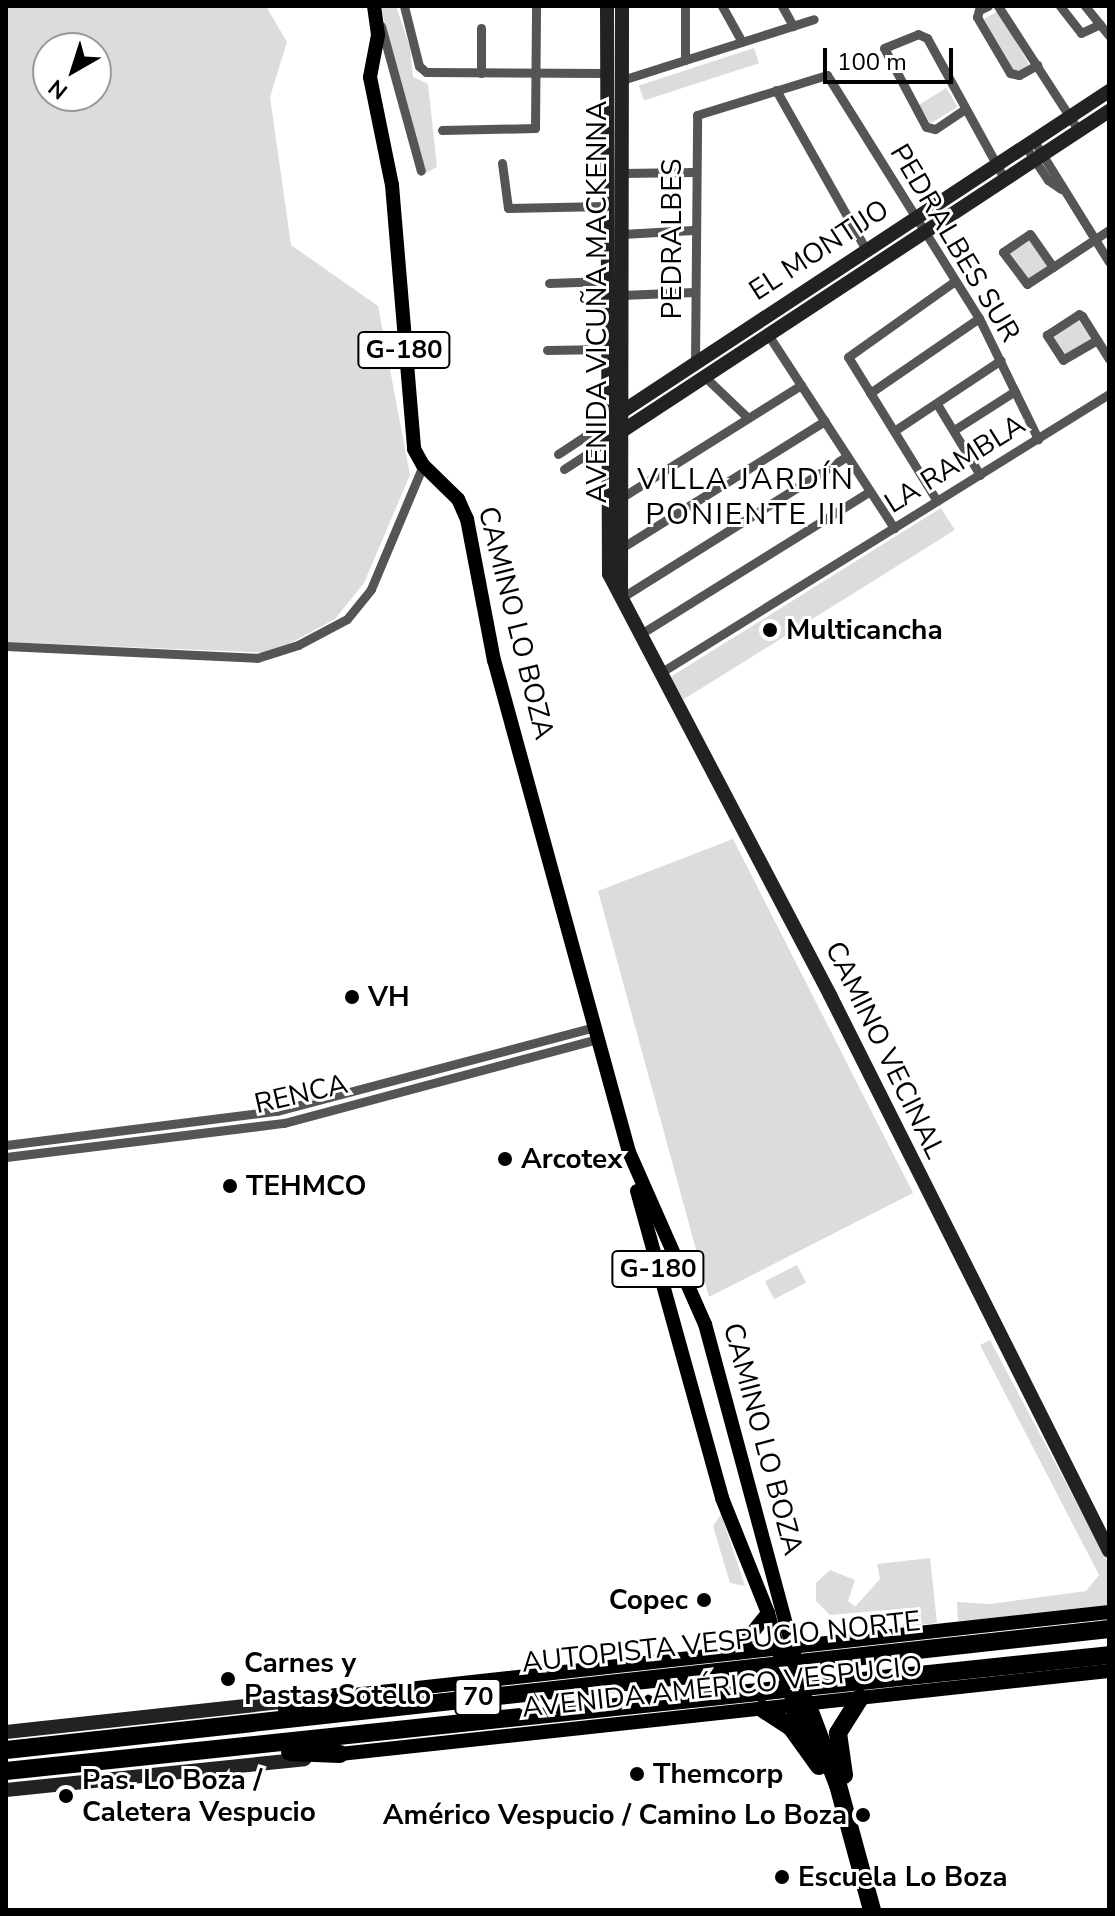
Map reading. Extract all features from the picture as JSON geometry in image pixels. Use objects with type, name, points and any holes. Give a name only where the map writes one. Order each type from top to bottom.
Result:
[{"type":"highway","name":"AUTOPISTA VESPUCIO NORTE","points":[[6,1750],[207,1728],[746,1657],[1109,1629]]},
{"type":"highway","name":"AUTOPISTA VESPUCIO NORTE","points":[[6,1771],[219,1748],[760,1702],[1109,1655]]},
{"type":"highway","points":[[207,1728],[335,1697]]},
{"type":"highway","points":[[844,1810],[838,1733],[860,1698]]},
{"type":"highway","points":[[760,1702],[791,1727],[819,1766]]},
{"type":"highway","name":"G-180","points":[[800,1705],[860,1910]]},
{"type":"highway","name":"G-180","points":[[800,1705],[844,1810],[872,1910]]},
{"type":"highway","points":[[219,1748],[340,1754]]},
{"type":"main road","name":"CAMINO LO BOZA","points":[[376,13],[370,77],[392,185],[413,441],[423,465],[458,499],[467,519],[487,630],[701,1424],[722,1498],[768,1613],[786,1648]]},
{"type":"main road","name":"CAMINO LO BOZA","points":[[629,1152],[700,1307],[800,1705]]},
{"type":"main road","points":[[701,1424],[713,1412],[730,1418]]},
{"type":"main road","name":"AVENIDA AMÉRICO VESPUCIO","points":[[335,1697],[746,1657],[786,1648],[823,1651],[1109,1612]]},
{"type":"main road","points":[[760,1702],[769,1693],[767,1673],[746,1657],[768,1613]]},
{"type":"main road","points":[[823,1651],[815,1674],[832,1694]]},
{"type":"main road","name":"AVENIDA AMÉRICO VESPUCIO","points":[[340,1754],[760,1702],[800,1705],[832,1694],[860,1698],[1109,1671]]},
{"type":"street","points":[[404,6],[423,71],[605,73]]},
{"type":"street","points":[[442,130],[535,128],[536,6]]},
{"type":"street","name":"AVENIDA VICUÑA MACKENNA","points":[[607,6],[609,574]]},
{"type":"street","name":"AVENIDA VICUÑA MACKENNA","points":[[621,598],[624,496],[622,6]]},
{"type":"street","points":[[685,6],[685,60]]},
{"type":"street","points":[[722,6],[742,42]]},
{"type":"street","points":[[782,6],[793,26]]},
{"type":"street","points":[[988,6],[979,10],[977,17],[1010,73],[1019,75],[1037,65]]},
{"type":"street","points":[[998,6],[1079,131]]},
{"type":"street","points":[[1060,6],[1081,33],[1100,24]]},
{"type":"street","points":[[1085,6],[1109,36]]},
{"type":"street","name":"CAMINO LO BOZA","points":[[376,13],[421,171]]},
{"type":"street","points":[[622,80],[814,19]]},
{"type":"street","points":[[481,28],[481,73]]},
{"type":"street","points":[[965,109],[930,130],[884,55],[888,45],[923,34],[1005,180]]},
{"type":"street","name":"PEDRALBES SUR","points":[[776,90],[827,75],[913,220],[979,318],[1038,439]]},
{"type":"street","points":[[776,90],[866,250]]},
{"type":"street","name":"PEDRALBES","points":[[695,363],[693,230],[697,115],[776,90]]},
{"type":"street","name":"EL MONTIJO","points":[[558,454],[1109,91]]},
{"type":"street","name":"EL MONTIJO","points":[[564,469],[1109,111]]},
{"type":"street","points":[[605,118],[621,117]]},
{"type":"street","points":[[1029,144],[1109,262]]},
{"type":"street","points":[[502,163],[508,208],[622,205]]},
{"type":"street","points":[[622,173],[694,172]]},
{"type":"street","points":[[622,234],[693,230]]},
{"type":"street","points":[[1053,267],[1030,234],[1003,252],[1027,284],[1053,267],[1095,239],[1109,230]]},
{"type":"street","points":[[549,283],[607,281]]},
{"type":"street","points":[[937,501],[849,354],[955,281]]},
{"type":"street","points":[[622,295],[694,292]]},
{"type":"street","points":[[1097,340],[1066,360],[1060,359],[1047,335],[1079,314],[1097,340],[1109,359]]},
{"type":"street","points":[[870,393],[979,318]]},
{"type":"street","points":[[759,320],[894,528]]},
{"type":"street","points":[[547,350],[608,349]]},
{"type":"street","points":[[894,431],[1001,360]]},
{"type":"street","points":[[705,377],[748,418]]},
{"type":"street","points":[[624,496],[801,385]]},
{"type":"street","points":[[954,430],[1015,391]]},
{"type":"street","name":"LA RAMBLA","points":[[660,673],[1109,394]]},
{"type":"street","points":[[937,404],[980,475]]},
{"type":"street","points":[[623,547],[825,421]]},
{"type":"street","points":[[621,598],[847,456]]},
{"type":"street","points":[[6,646],[257,658],[298,645],[347,619],[371,589],[423,465]]},
{"type":"street","points":[[638,635],[870,491]]},
{"type":"street","name":"CAMINO VECINAL","points":[[609,574],[638,635],[824,984],[1109,1551]]},
{"type":"street","name":"RENCA","points":[[6,1145],[277,1111],[509,1049],[597,1033]]},
{"type":"street","name":"RENCA","points":[[6,1157],[269,1126],[512,1062],[597,1033]]},
{"type":"street","points":[[509,1049],[512,1062]]},
{"type":"street","points":[[360,1091],[363,1103]]},
{"type":"street","name":"AVENIDA AMÉRICO VESPUCIO","points":[[6,1732],[335,1697]]},
{"type":"street","name":"AVENIDA AMÉRICO VESPUCIO","points":[[6,1790],[340,1754]]},
{"type":"shaded area","points":[[6,6],[266,6],[287,42],[270,97],[291,245],[378,306],[410,475],[364,583],[335,619],[272,653],[6,642]]},
{"type":"shaded area","points":[[380,6],[396,6],[410,47],[413,77],[428,84],[437,167],[426,173]]},
{"type":"shaded area","points":[[998,11],[1029,65],[1015,73],[984,19]]},
{"type":"shaded area","points":[[754,48],[759,63],[644,101],[639,85]]},
{"type":"shaded area","points":[[946,88],[958,107],[931,124],[919,105]]},
{"type":"shaded area","points":[[1031,240],[1048,267],[1027,280],[1010,253]]},
{"type":"shaded area","points":[[1078,319],[1091,339],[1065,356],[1052,336]]},
{"type":"shaded area","points":[[941,508],[955,530],[683,700],[670,678]]},
{"type":"shaded area","points":[[733,839],[913,1193],[709,1297],[598,891]]},
{"type":"shaded area","points":[[797,1265],[806,1283],[774,1299],[765,1281]]},
{"type":"shaded area","points":[[990,1340],[1109,1564],[1109,1608],[958,1621],[957,1602],[990,1604],[1086,1591],[1099,1575],[980,1345]]},
{"type":"shaded area","points":[[721,1514],[745,1586],[730,1583],[713,1526]]},
{"type":"shaded area","points":[[930,1558],[937,1623],[902,1627],[910,1608],[830,1615],[816,1601],[816,1583],[830,1570],[855,1580],[848,1601],[855,1607],[880,1579],[877,1564]]},
{"type":"place","name":"Multicancha","points":[[770,630]]},
{"type":"place","name":"VH","points":[[352,997]]},
{"type":"place","name":"Arcotex","points":[[505,1159]]},
{"type":"place","name":"TEHMCO","points":[[230,1186]]},
{"type":"place","name":"Copec","points":[[704,1600]]},
{"type":"place","name":"Carnes y Pastas Sotello","points":[[228,1679]]},
{"type":"place","name":"Themcorp","points":[[637,1774]]},
{"type":"place","name":"Pas. Lo Boza / Caletera Vespucio","points":[[66,1796]]},
{"type":"place","name":"Américo Vespucio / Camino Lo Boza","points":[[863,1815]]},
{"type":"place","name":"Escuela Lo Boza","points":[[782,1877]]},
{"type":"district","name":"VILLA JARDÍN PONIENTE III","points":[[746,497]]}]
